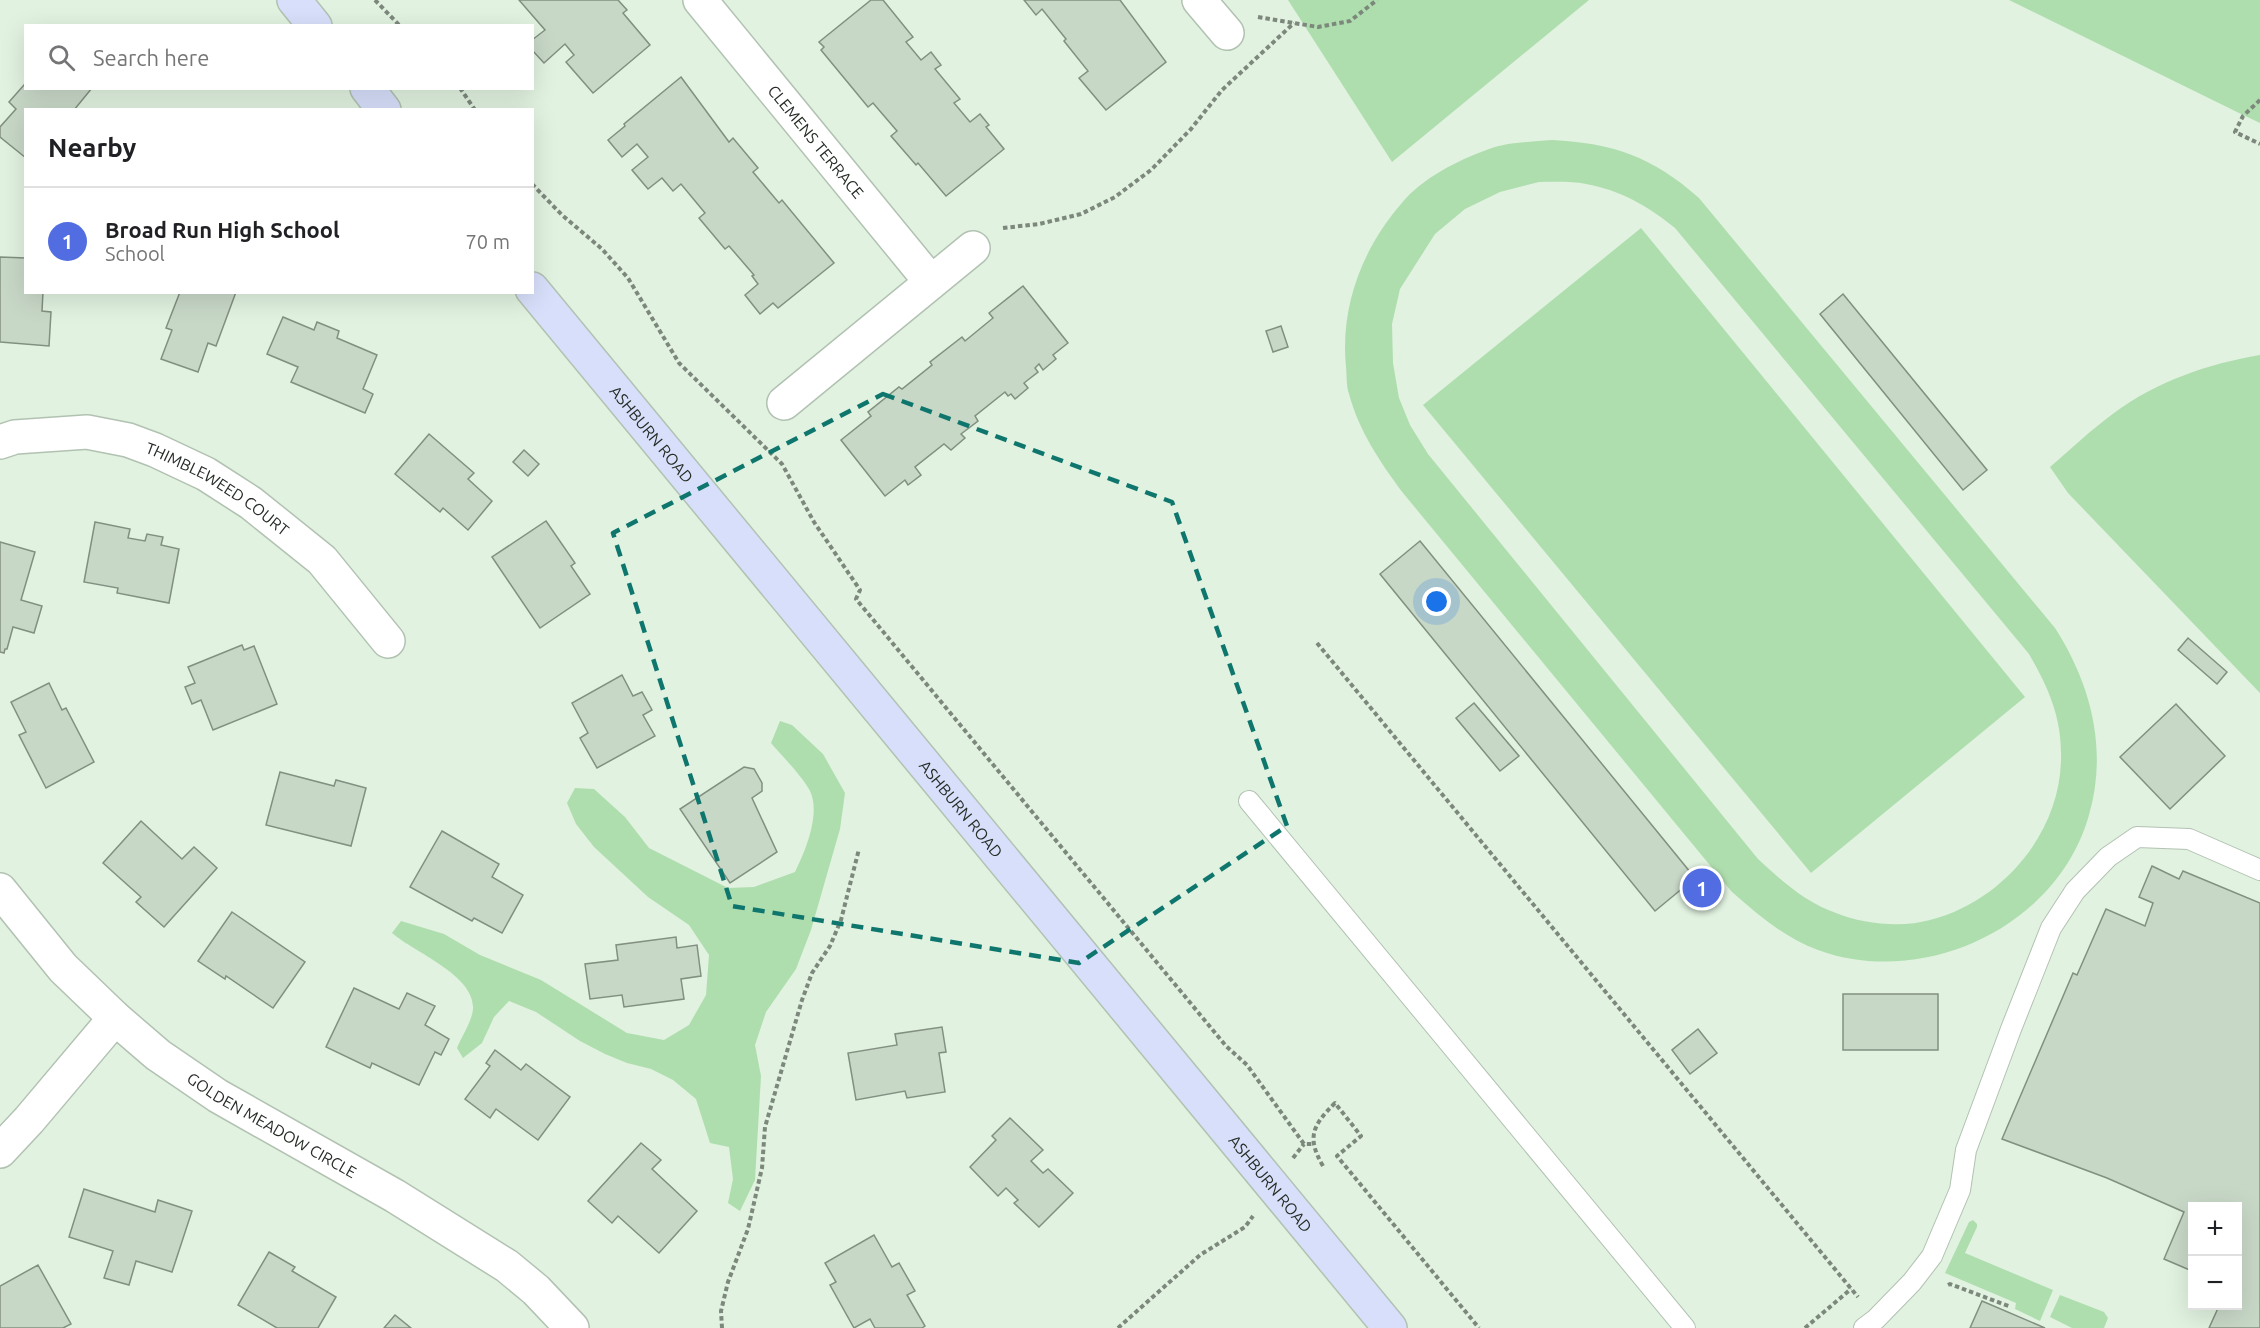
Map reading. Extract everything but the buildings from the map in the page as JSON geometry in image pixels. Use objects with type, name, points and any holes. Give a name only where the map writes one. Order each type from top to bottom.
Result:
[{"type":"main road","points":[[294,0],[313,24]]},
{"type":"main road","points":[[369,90],[382,108]]},
{"type":"main road","name":"ASHBURN ROAD","points":[[534,292],[1390,1328]]},
{"type":"street","name":"CLEMENS TERRACE","points":[[700,0],[931,282]]},
{"type":"street","points":[[784,403],[983,239]]},
{"type":"street","name":"THIMBLEWEED COURT","points":[[0,441],[15,437],[87,432],[128,440],[206,474],[251,503],[322,560],[388,641]]},
{"type":"street","name":"GOLDEN MEADOW CIRCLE","points":[[0,890],[63,968],[158,1055],[218,1096],[395,1197],[507,1266],[536,1290],[572,1328]]},
{"type":"street","points":[[0,1150],[29,1120],[115,1018]]},
{"type":"lane","points":[[1250,801],[1684,1328]]},
{"type":"lane","points":[[1870,1323],[1912,1282],[1932,1256],[1960,1190],[1966,1150],[2011,1029],[2051,928],[2075,891],[2108,857],[2137,837],[2189,839],[2258,867]]},
{"type":"path","points":[[375,0],[398,24]]},
{"type":"path","points":[[1213,17],[1234,0],[1249,16],[1318,27],[1350,21],[1377,0]]},
{"type":"path","points":[[983,239],[1081,214],[1115,197],[1151,170],[1191,129],[1222,90],[1294,23]]},
{"type":"path","points":[[461,90],[474,108]]},
{"type":"path","points":[[2260,100],[2243,116],[2235,132],[2260,144]]},
{"type":"path","points":[[534,186],[562,215],[602,249],[628,278],[679,363],[782,464],[814,522],[860,590],[856,599],[1226,1046],[1247,1065],[1304,1144]]},
{"type":"path","points":[[1317,643],[1851,1289],[1870,1323]]},
{"type":"path","points":[[722,1328],[721,1311],[728,1282],[748,1229],[762,1168],[765,1127],[802,1000],[812,974],[830,946],[841,920],[859,849]]},
{"type":"path","points":[[1323,1166],[1316,1154],[1314,1134],[1319,1119],[1335,1103],[1360,1136],[1337,1156],[1479,1328]]},
{"type":"path","points":[[1304,1144],[1314,1144]]},
{"type":"path","points":[[1118,1328],[1139,1312],[1200,1255],[1245,1227],[1304,1144]]},
{"type":"path","points":[[1941,1291],[1950,1284],[2011,1307]]},
{"type":"path","points":[[1805,1328],[1851,1289]]},
{"type":"highlighted area","points":[[883,394],[1172,502],[1287,826],[1079,963],[732,906],[613,533]]},
{"type":"green space","points":[[1288,0],[1589,0],[1392,162]]},
{"type":"green space","points":[[2009,0],[2260,0],[2260,123],[2237,112]]},
{"type":"green space","points":[[1552,140],[1594,145],[1631,155],[1665,172],[1699,198],[2055,628],[2068,649],[2087,694],[2093,718],[2097,766],[2089,815],[2073,854],[2049,888],[2018,917],[1982,939],[1943,954],[1901,961],[1859,960],[1806,945],[1762,917],[1732,892],[1403,493],[1371,446],[1358,421],[1348,391],[1345,345],[1350,301],[1375,240],[1401,204],[1419,186],[1441,171],[1477,153],[1496,147]],"holes":[[[1539,182],[1580,183],[1610,190],[1644,206],[1675,228],[2029,654],[2042,677],[2056,713],[2061,753],[2059,782],[2052,809],[2040,835],[2024,858],[1982,897],[1957,911],[1930,920],[1907,924],[1883,924],[1847,917],[1825,908],[1804,897],[1785,883],[1758,859],[1428,454],[1410,425],[1399,398],[1393,363],[1392,324],[1400,289],[1435,234],[1465,209],[1500,192]]]},
{"type":"green space","points":[[1641,228],[2025,697],[1811,873],[1423,405]]},
{"type":"green space","points":[[2260,355],[2260,693],[2068,493],[2050,467],[2106,419],[2148,392],[2202,369]]},
{"type":"green space","points":[[780,721],[792,725],[823,754],[845,793],[840,829],[811,930],[796,969],[766,1012],[755,1045],[761,1076],[755,1180],[740,1211],[728,1203],[733,1179],[729,1147],[710,1143],[696,1099],[673,1080],[651,1069],[605,1054],[580,1041],[536,1012],[509,1001],[494,1017],[482,1043],[463,1058],[457,1048],[472,1014],[471,997],[454,975],[392,933],[401,921],[444,934],[480,955],[541,980],[627,1033],[664,1040],[689,1025],[706,995],[709,955],[689,925],[648,897],[594,847],[576,824],[567,803],[575,788],[594,789],[625,817],[649,848],[728,888],[754,887],[795,872],[813,821],[813,800],[802,779],[771,743]]},
{"type":"green space","points":[[1973,1220],[1977,1227],[1965,1253],[2053,1290],[2040,1321],[2015,1309],[2016,1303],[1945,1273],[1969,1222]]},
{"type":"green space","points":[[2060,1295],[2104,1312],[2108,1318],[2104,1328],[2072,1328],[2050,1317]]},
{"type":"place","name":"Broad Run High School","points":[[1702,888]]}]
